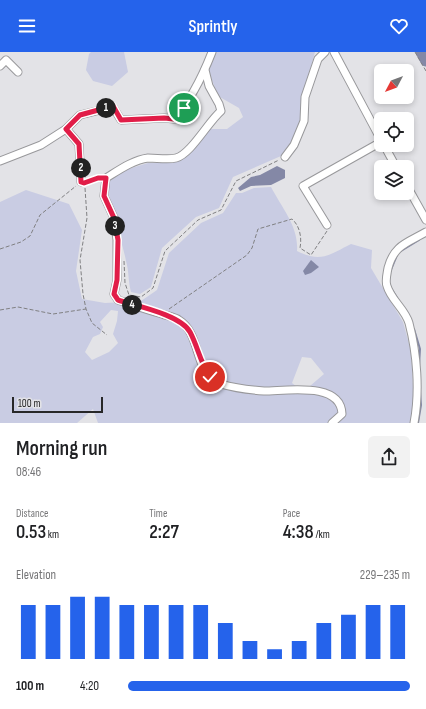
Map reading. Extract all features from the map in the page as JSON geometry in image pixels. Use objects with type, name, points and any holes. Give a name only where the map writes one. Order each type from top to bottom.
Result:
[{"type":"street","points":[[0,161],[42,145],[66,129],[80,115],[113,106],[121,120],[174,119],[184,108],[205,70],[212,52]]},
{"type":"street","points":[[285,157],[294,145],[304,121],[305,97],[318,59],[325,52]]},
{"type":"street","points":[[334,52],[374,128]]},
{"type":"street","points":[[0,66],[6,60],[18,72]]},
{"type":"street","points":[[205,70],[209,86],[219,104],[221,111],[211,120],[187,151],[176,158],[147,158],[124,166],[106,178],[104,196],[114,218],[118,240],[117,280],[114,294],[118,300],[179,320],[190,331],[202,365],[210,377],[220,384],[262,390],[314,389],[324,392],[338,401],[342,407],[342,414],[332,423]]},
{"type":"street","points":[[66,129],[79,144],[83,185]]},
{"type":"street","points":[[326,225],[303,186],[374,145]]},
{"type":"street","points":[[414,199],[426,220]]},
{"type":"street","points":[[414,423],[417,406],[415,352],[408,321],[386,286],[386,275],[391,258],[397,249],[426,232]]},
{"type":"path","points":[[416,52],[426,71]]},
{"type":"path","points":[[124,261],[125,283],[129,294],[141,297],[153,288],[164,251],[198,220],[221,210],[236,181],[285,157]]},
{"type":"path","points":[[0,249],[21,242],[30,236],[40,214],[84,183],[98,178],[106,178]]},
{"type":"path","points":[[83,185],[87,218],[80,260],[86,309],[92,323],[107,335]]},
{"type":"path","points":[[162,314],[247,255],[252,248],[258,229],[292,219],[296,223],[302,240],[300,248],[311,254],[320,238],[327,232],[326,225]]},
{"type":"path","points":[[0,310],[18,306],[53,314],[86,309]]},
{"type":"shaded area","points":[[91,52],[124,52],[128,72],[112,86],[93,81],[86,70],[89,54]]},
{"type":"shaded area","points":[[216,52],[315,52],[303,96],[300,121],[290,146],[281,156],[233,177],[219,208],[196,217],[162,248],[151,287],[140,294],[131,292],[124,251],[110,201],[109,181],[125,170],[148,163],[176,162],[188,154],[210,129],[227,129],[243,117],[239,108],[218,96],[208,70]]},
{"type":"shaded area","points":[[277,166],[285,170],[285,178],[271,185],[251,186],[240,191],[238,188],[251,177],[260,175]]},
{"type":"shaded area","points":[[271,187],[293,226],[297,242],[297,251],[312,257],[319,257],[331,254],[351,244],[372,250],[371,268],[403,322],[411,351],[414,405],[411,423],[98,423],[93,409],[77,423],[0,423],[0,202],[26,190],[69,204],[82,230],[76,271],[82,299],[105,303],[141,301],[157,290],[169,253],[201,223],[223,213],[236,193],[242,193],[254,188]],"holes":[[[111,310],[118,311],[113,334],[118,343],[109,352],[92,360],[85,352],[93,337],[100,334],[103,327],[100,322]],[[302,357],[311,358],[324,374],[303,392],[292,383]]]},
{"type":"shaded area","points":[[311,260],[319,267],[311,273],[305,275],[303,271]]},
{"type":"waterway","points":[[421,52],[426,61]]},
{"type":"waterway","points":[[401,251],[419,240]]},
{"type":"waterway","points":[[390,272],[397,255]]},
{"type":"waterway","points":[[391,288],[399,301]]},
{"type":"waterway","points":[[414,329],[420,349],[419,366]]},
{"type":"waterway","points":[[418,423],[421,405],[420,392]]},
{"type":"route","points":[[184,108],[174,119],[121,120],[113,106],[80,115],[66,129],[79,144],[81,159],[81,182],[84,183],[98,178],[106,178],[104,196],[114,218],[118,240],[117,280],[114,294],[118,300],[179,320],[190,331],[202,365],[210,377]]}]
